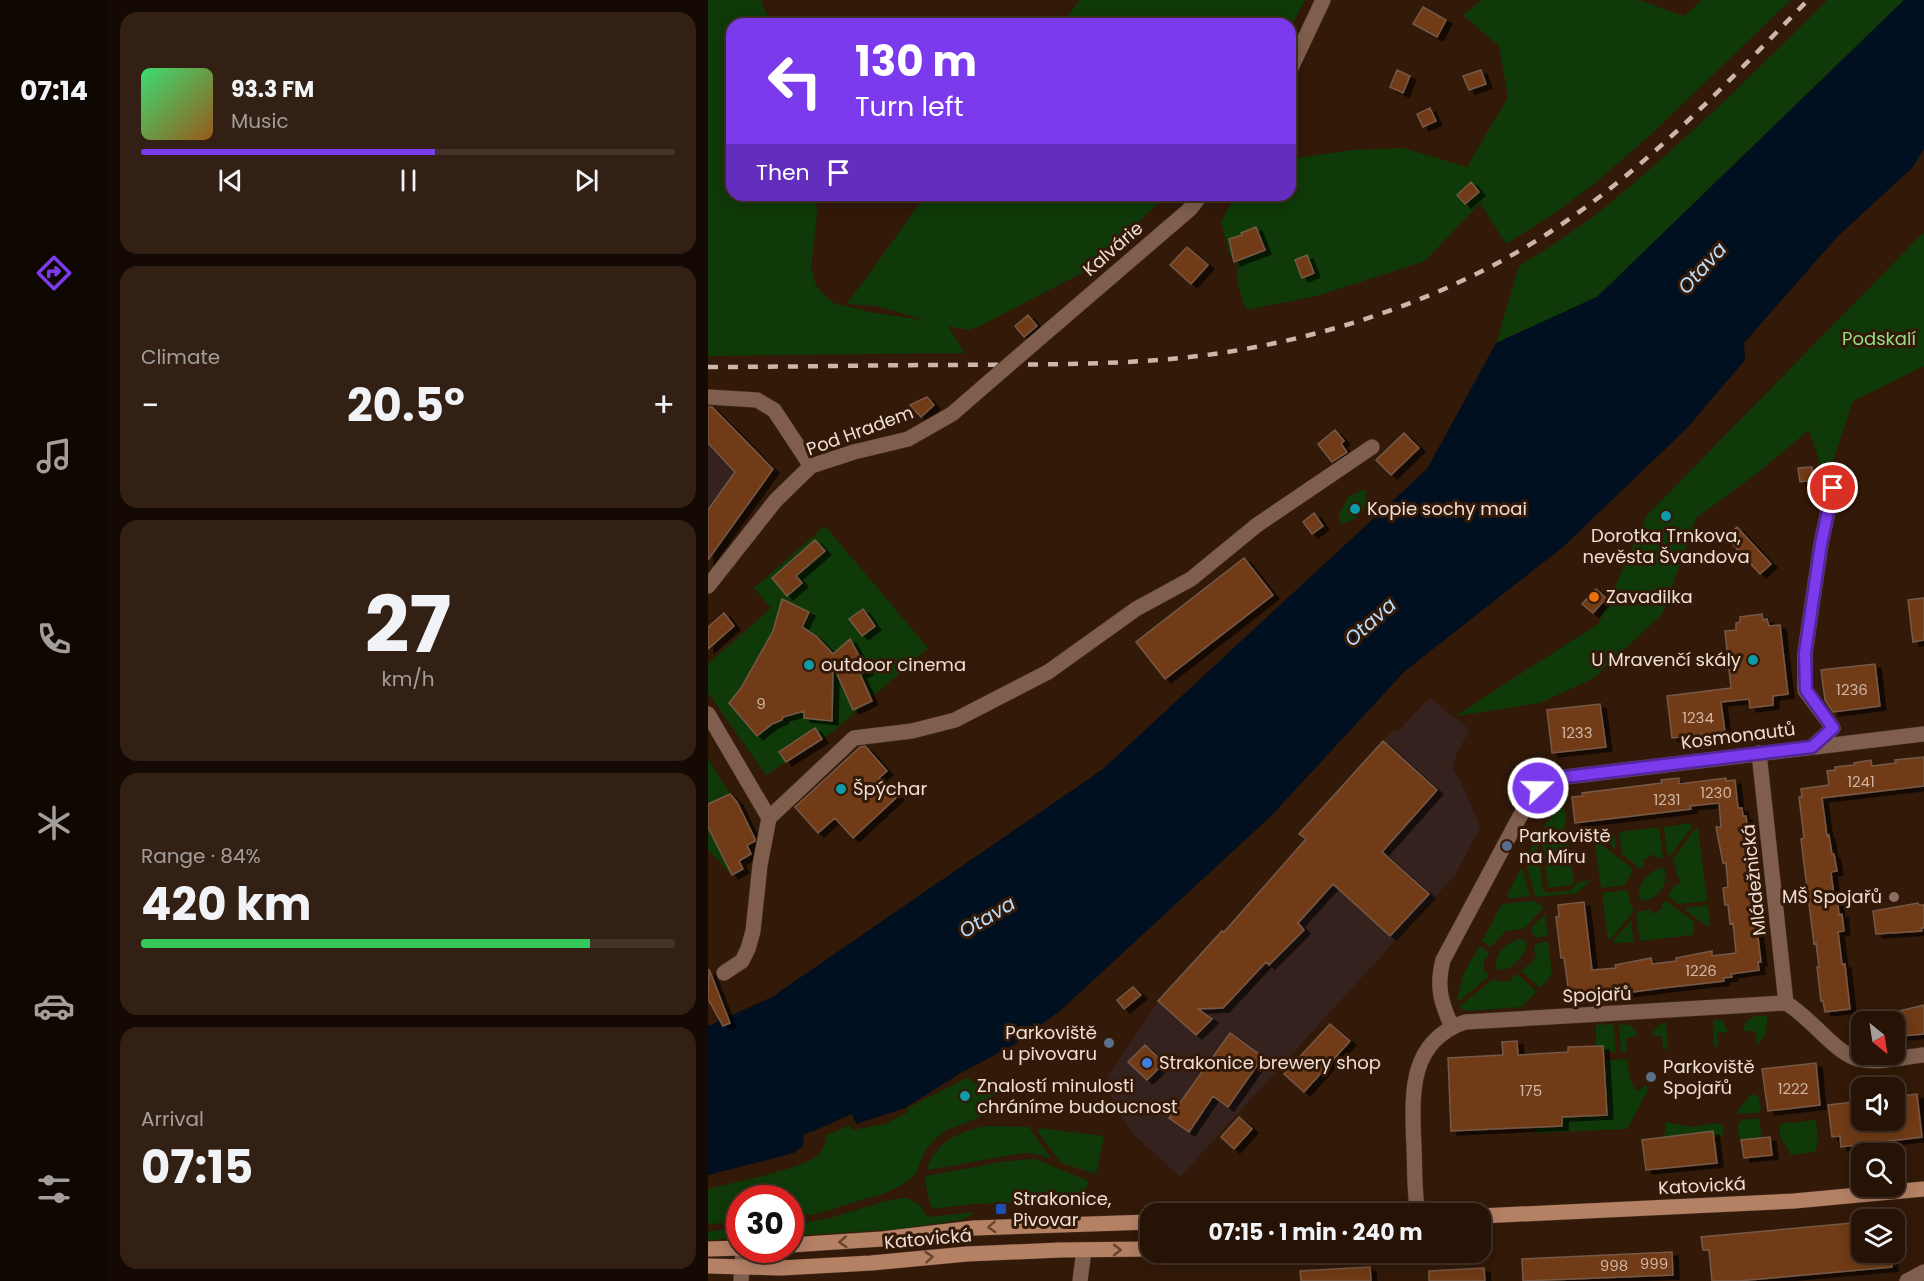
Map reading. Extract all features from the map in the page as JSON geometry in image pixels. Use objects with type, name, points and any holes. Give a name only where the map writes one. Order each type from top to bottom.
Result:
[{"type":"main road","name":"Katovická","points":[[1491,1215],[1794,1201],[1924,1189]]},
{"type":"main road","name":"Katovická","points":[[804,1244],[882,1239],[974,1228],[1140,1222]]},
{"type":"main road","points":[[708,1249],[726,1249]]},
{"type":"main road","name":"Katovická","points":[[708,1266],[741,1274],[967,1254],[1140,1249]]},
{"type":"street","points":[[1296,57],[1323,0]]},
{"type":"street","name":"Kalvárie","points":[[990,381],[1190,209],[1196,201]]},
{"type":"street","name":"Pod Hradem","points":[[708,586],[776,500],[812,466],[854,452],[908,439],[952,414],[990,381]]},
{"type":"street","points":[[708,397],[757,400],[774,410],[812,466]]},
{"type":"street","points":[[724,973],[742,961],[748,949],[753,931],[760,865],[769,818],[854,738],[912,731],[955,720],[1048,672],[1136,609],[1191,579],[1257,525],[1372,447]]},
{"type":"street","points":[[1812,747],[1833,728],[1806,690],[1805,653],[1821,544],[1833,488]]},
{"type":"street","points":[[708,714],[769,818]]},
{"type":"street","name":"Kosmonautů","points":[[1452,1027],[1438,993],[1443,960],[1538,788],[1557,778],[1924,734]]},
{"type":"street","name":"Mládežnická","points":[[1759,753],[1786,1003]]},
{"type":"street","points":[[1786,1003],[1802,1013],[1846,1053],[1857,1059],[1880,1060],[1924,1055]]},
{"type":"street","name":"Spojařů","points":[[1417,1203],[1413,1107],[1415,1083],[1425,1051],[1437,1037],[1452,1027],[1479,1020],[1623,1014],[1786,1003]]},
{"type":"street","points":[[1080,1281],[1084,1250]]},
{"type":"street","points":[[1907,1281],[1924,1272]]},
{"type":"shaded area","points":[[708,404],[773,469],[708,560]]},
{"type":"shaded area","points":[[1430,698],[1470,730],[1457,752],[1453,769],[1465,790],[1480,828],[1455,875],[1180,1177],[1132,1133],[1116,1109],[1106,1079],[1158,1001],[1222,931],[1224,932],[1306,840],[1299,834],[1393,730],[1397,732]]},
{"type":"green space","points":[[708,0],[761,0],[768,18],[726,18],[726,201],[816,201],[811,268],[816,285],[833,303],[870,312],[928,321],[877,306],[847,304],[922,201],[1161,201],[1082,273],[980,326],[968,330],[948,326],[965,353],[708,356]]},
{"type":"green space","points":[[1080,0],[1305,0],[1295,18],[1066,18]]},
{"type":"green space","points":[[1482,0],[1639,0],[1684,16],[1702,0],[1791,0],[1648,137],[1593,185],[1552,215],[1506,244],[1480,203],[1425,261],[1317,296],[1246,310],[1237,282],[1238,260],[1230,256],[1221,221],[1233,201],[1296,201],[1296,158],[1352,150],[1403,148],[1467,167],[1508,97],[1499,46],[1463,15]]},
{"type":"green space","points":[[1827,0],[1904,0],[1597,297],[1496,343],[1519,266],[1587,221],[1638,180],[1721,105]]},
{"type":"green space","name":"Podskalí","points":[[1924,232],[1924,366],[1853,401],[1826,481],[1809,430],[1759,472],[1696,518],[1663,613],[1594,678],[1540,703],[1455,716],[1598,624],[1647,515]]},
{"type":"green space","points":[[1365,489],[1366,502],[1361,513],[1345,523],[1339,523],[1339,515],[1348,497]]},
{"type":"green space","points":[[825,526],[928,648],[835,730],[766,775],[708,693],[708,664],[771,608],[754,588]]},
{"type":"green space","points":[[708,758],[730,794],[708,804]]},
{"type":"green space","points":[[1561,806],[1566,818],[1563,830],[1547,831],[1544,825]]},
{"type":"green space","points":[[1691,823],[1692,827],[1670,856],[1667,855],[1664,827]]},
{"type":"green space","points":[[708,827],[732,875],[708,850]]},
{"type":"green space","points":[[1659,827],[1663,858],[1656,858],[1654,854],[1642,861],[1645,864],[1640,869],[1622,854],[1619,832]]},
{"type":"green space","points":[[1698,828],[1707,901],[1678,904],[1668,896],[1675,884],[1679,885],[1681,879],[1677,877],[1672,860]]},
{"type":"green space","points":[[1568,832],[1584,839],[1570,842],[1569,836],[1557,836],[1537,841],[1543,890],[1548,893],[1571,890],[1579,882],[1591,880],[1577,893],[1535,897],[1525,860],[1537,837]]},
{"type":"green space","points":[[1614,833],[1616,848],[1615,849],[1600,836]]},
{"type":"green space","points":[[1568,839],[1574,885],[1548,888],[1542,842]]},
{"type":"green space","points":[[1597,841],[1633,869],[1625,885],[1601,888],[1595,844]]},
{"type":"green space","points":[[1660,868],[1664,868],[1666,874],[1664,885],[1657,895],[1641,901],[1639,891],[1643,881]]},
{"type":"green space","points":[[1521,869],[1530,896],[1510,899],[1507,894]]},
{"type":"green space","points":[[1628,890],[1629,901],[1634,910],[1611,939],[1608,939],[1602,893]]},
{"type":"green space","points":[[1665,900],[1694,922],[1694,935],[1640,941],[1636,914],[1639,911],[1651,910],[1652,914],[1663,908],[1661,905]]},
{"type":"green space","points":[[1532,901],[1544,907],[1524,929],[1506,931],[1491,947],[1482,941],[1502,904]]},
{"type":"green space","points":[[1708,905],[1710,926],[1708,927],[1685,910],[1686,908]]},
{"type":"green space","points":[[1545,914],[1548,936],[1534,937],[1531,928]]},
{"type":"green space","points":[[1631,920],[1634,942],[1614,943],[1614,940]]},
{"type":"green space","points":[[1519,939],[1527,941],[1518,962],[1509,968],[1497,970],[1496,959],[1501,950],[1509,943]]},
{"type":"green space","points":[[1548,941],[1552,974],[1540,988],[1521,971],[1529,964],[1531,965],[1537,954],[1534,952],[1535,944]]},
{"type":"green space","points":[[1479,946],[1489,952],[1487,959],[1484,959],[1484,972],[1487,972],[1488,977],[1459,1001],[1457,1000],[1463,975]]},
{"type":"green space","points":[[1518,974],[1536,992],[1522,1007],[1467,1011],[1460,1008],[1492,980],[1498,980],[1498,982],[1512,980],[1512,977]]},
{"type":"green space","points":[[1757,1016],[1767,1016],[1767,1021],[1764,1036],[1756,1045],[1755,1031],[1743,1031],[1747,1021]]},
{"type":"green space","points":[[1713,1019],[1723,1021],[1728,1032],[1717,1033],[1718,1046],[1714,1047]]},
{"type":"green space","points":[[1666,1022],[1668,1049],[1663,1049],[1662,1036],[1654,1036],[1652,1033],[1659,1025]]},
{"type":"green space","points":[[1614,1024],[1615,1052],[1604,1052],[1603,1046],[1596,1046],[1596,1025]]},
{"type":"green space","points":[[1619,1024],[1630,1025],[1637,1033],[1635,1037],[1626,1038],[1627,1052],[1621,1052]]},
{"type":"green space","points":[[1627,1059],[1634,1088],[1637,1091],[1646,1085],[1648,1090],[1627,1129],[1535,1133],[1535,1127],[1562,1117],[1607,1115],[1604,1060]]},
{"type":"green space","points":[[968,1077],[974,1083],[986,1082],[994,1094],[979,1118],[946,1130],[925,1151],[915,1175],[902,1185],[885,1193],[816,1214],[804,1215],[804,1185],[726,1185],[726,1223],[708,1224],[708,1189],[797,1166],[821,1152],[827,1135],[850,1125],[852,1130],[885,1124],[908,1112],[908,1108]]},
{"type":"green space","points":[[1754,1094],[1759,1097],[1761,1109],[1758,1113],[1738,1114],[1737,1111]]},
{"type":"green space","points":[[1759,1118],[1762,1138],[1741,1140],[1738,1125],[1741,1120]]},
{"type":"green space","points":[[1816,1120],[1818,1143],[1815,1152],[1791,1155],[1780,1136],[1779,1124]]},
{"type":"green space","points":[[1666,1122],[1691,1127],[1718,1123],[1723,1126],[1723,1134],[1714,1140],[1713,1131],[1664,1138]]},
{"type":"green space","points":[[985,1126],[1029,1127],[1050,1157],[1024,1153],[927,1170],[942,1145],[957,1135]]},
{"type":"green space","points":[[1039,1128],[1104,1136],[1096,1174],[1061,1163],[1038,1132]]},
{"type":"green space","points":[[1035,1159],[1089,1181],[1084,1193],[1074,1201],[971,1204],[933,1209],[927,1193],[926,1176],[1007,1161]]},
{"type":"green space","points":[[907,1198],[920,1205],[927,1217],[976,1212],[961,1220],[899,1229],[804,1235],[804,1223],[827,1219],[889,1200]]},
{"type":"green space","points":[[726,1230],[726,1239],[708,1240],[708,1231]]},
{"type":"water","name":"Otava","points":[[1904,0],[1924,0],[1924,149],[1912,168],[1837,237],[1744,343],[1745,360],[1687,428],[1563,547],[1405,671],[1271,816],[1061,1010],[1015,1044],[959,1074],[905,1108],[856,1124],[852,1114],[804,1135],[803,1146],[794,1153],[708,1175],[708,1026],[772,997],[1103,769],[1427,469],[1496,343],[1597,297]]},
{"type":"building","points":[[1423,7],[1446,20],[1437,37],[1413,24]]},
{"type":"building","points":[[1397,70],[1410,76],[1403,93],[1390,87]]},
{"type":"building","points":[[1481,70],[1486,84],[1469,90],[1463,76]]},
{"type":"building","points":[[1430,108],[1436,121],[1423,127],[1417,114]]},
{"type":"building","points":[[1471,182],[1479,192],[1465,204],[1457,195]]},
{"type":"building","points":[[1256,227],[1265,250],[1234,262],[1229,239]]},
{"type":"building","points":[[1187,247],[1208,265],[1191,284],[1170,265]]},
{"type":"building","points":[[1307,255],[1314,273],[1302,278],[1295,260]]},
{"type":"building","points":[[1028,315],[1037,326],[1024,337],[1015,326]]},
{"type":"building","points":[[927,397],[934,405],[921,417],[910,405]]},
{"type":"building","points":[[708,407],[712,407],[773,469],[708,560],[708,510],[735,472],[708,443]]},
{"type":"building","points":[[1335,430],[1344,441],[1341,444],[1347,452],[1332,462],[1318,444]]},
{"type":"building","points":[[1404,433],[1419,448],[1391,475],[1376,460]]},
{"type":"building","points":[[1812,467],[1813,480],[1800,482],[1798,468]]},
{"type":"building","points":[[1314,513],[1323,526],[1312,534],[1303,522]]},
{"type":"building","points":[[1737,527],[1771,564],[1760,574],[1726,537]]},
{"type":"building","points":[[815,540],[825,551],[796,576],[802,583],[787,596],[772,578]]},
{"type":"building","points":[[1244,558],[1273,595],[1165,679],[1136,642]]},
{"type":"building","points":[[1596,589],[1606,598],[1593,613],[1582,604]]},
{"type":"building","points":[[1924,598],[1924,640],[1913,642],[1908,600]]},
{"type":"building","name":"outdoor cinema","points":[[782,599],[809,612],[802,627],[816,636],[833,654],[850,639],[867,671],[860,674],[872,701],[853,710],[833,665],[832,721],[804,718],[804,711],[783,717],[782,720],[772,724],[757,736],[729,703],[741,688],[773,631]]},
{"type":"building","points":[[863,609],[875,626],[862,636],[849,619]]},
{"type":"building","points":[[724,613],[734,626],[708,649],[708,627]]},
{"type":"building","points":[[1762,614],[1763,620],[1767,619],[1769,626],[1780,625],[1788,694],[1773,696],[1773,705],[1750,708],[1749,699],[1721,702],[1725,732],[1672,738],[1667,696],[1731,688],[1725,631],[1736,630],[1736,623],[1740,622],[1740,617]]},
{"type":"building","points":[[1875,664],[1880,706],[1833,712],[1825,700],[1821,670]]},
{"type":"building","points":[[1600,704],[1606,747],[1552,753],[1547,710]]},
{"type":"building","points":[[815,728],[822,739],[786,762],[779,752]]},
{"type":"building","points":[[1383,741],[1437,790],[1382,852],[1429,894],[1390,936],[1333,884],[1298,923],[1304,930],[1269,965],[1266,962],[1223,1008],[1198,1009],[1212,1019],[1196,1035],[1158,1001],[1222,931],[1224,932],[1306,839],[1299,834]]},
{"type":"building","name":"Špýchar","points":[[865,746],[887,771],[879,778],[898,796],[853,838],[835,818],[818,833],[795,807],[860,747]]},
{"type":"building","points":[[1924,757],[1924,786],[1822,798],[1827,836],[1829,835],[1837,871],[1831,872],[1834,896],[1837,896],[1839,915],[1842,914],[1844,931],[1838,932],[1842,964],[1845,964],[1850,1009],[1825,1012],[1823,1001],[1821,1001],[1817,967],[1819,967],[1801,839],[1804,838],[1799,797],[1802,797],[1801,789],[1829,785],[1827,771],[1835,770],[1835,767],[1871,760],[1872,766],[1896,763],[1895,760]]},
{"type":"building","points":[[1679,778],[1679,784],[1726,778],[1726,781],[1735,780],[1738,808],[1742,808],[1743,816],[1746,816],[1759,920],[1756,921],[1761,962],[1758,962],[1759,970],[1731,974],[1732,977],[1723,978],[1724,981],[1619,994],[1619,991],[1577,996],[1577,993],[1569,994],[1564,958],[1561,958],[1556,917],[1559,916],[1558,905],[1584,902],[1592,970],[1616,968],[1615,965],[1651,958],[1652,964],[1676,961],[1676,958],[1712,951],[1712,956],[1736,953],[1733,923],[1730,924],[1723,888],[1728,887],[1726,863],[1723,863],[1716,827],[1721,827],[1719,803],[1690,806],[1691,809],[1575,823],[1572,797],[1583,796],[1582,793],[1662,783],[1661,780]]},
{"type":"building","points":[[730,794],[737,802],[755,839],[747,845],[751,854],[739,861],[743,869],[732,875],[708,827],[708,804]]},
{"type":"building","points":[[1918,903],[1924,905],[1922,931],[1876,934],[1873,911]]},
{"type":"building","points":[[709,969],[730,1023],[723,1026],[708,999]]},
{"type":"building","points":[[1133,987],[1141,995],[1124,1009],[1117,1000]]},
{"type":"building","points":[[1924,1005],[1924,1034],[1905,1036],[1905,1011],[1899,1011]]},
{"type":"building","points":[[1330,1024],[1350,1041],[1304,1092],[1284,1074]]},
{"type":"building","points":[[1230,1033],[1263,1057],[1228,1107],[1213,1096],[1189,1132],[1169,1118]]},
{"type":"building","points":[[1517,1041],[1518,1055],[1568,1052],[1568,1047],[1603,1046],[1607,1115],[1562,1117],[1562,1126],[1451,1131],[1448,1058],[1503,1055],[1502,1042]]},
{"type":"building","points":[[1145,1045],[1164,1063],[1147,1080],[1128,1062]]},
{"type":"building","points":[[1816,1063],[1820,1105],[1768,1111],[1762,1069]]},
{"type":"building","points":[[1917,1094],[1922,1137],[1873,1143],[1851,1143],[1851,1146],[1841,1147],[1840,1136],[1832,1137],[1828,1105],[1851,1102],[1851,1131],[1905,1131],[1905,1096]]},
{"type":"building","points":[[1239,1117],[1252,1129],[1234,1149],[1221,1137]]},
{"type":"building","points":[[1713,1131],[1717,1163],[1646,1170],[1642,1140]]},
{"type":"building","points":[[1770,1137],[1772,1155],[1744,1158],[1741,1140]]},
{"type":"building","points":[[1851,1223],[1851,1263],[1892,1263],[1892,1267],[1738,1281],[1712,1281],[1709,1250],[1703,1250],[1701,1237]]},
{"type":"building","points":[[1672,1252],[1673,1275],[1523,1281],[1522,1259]]},
{"type":"building","points":[[1370,1267],[1371,1281],[1301,1281],[1300,1271]]},
{"type":"building","points":[[1484,1268],[1485,1281],[1429,1281],[1429,1271]]},
{"type":"railway","points":[[708,367],[1149,361],[1258,347],[1346,325],[1389,311],[1431,295],[1512,255],[1586,207],[1685,123],[1808,0]]},
{"type":"place","name":"Kopie sochy moai","points":[[1355,509]]},
{"type":"place","name":"Dorotka Trnkova, nevěsta Švandova","points":[[1666,516]]},
{"type":"place","name":"Zavadilka","points":[[1594,597]]},
{"type":"place","name":"U Mravenčí skály","points":[[1753,660]]},
{"type":"place","name":"outdoor cinema","points":[[809,665]]},
{"type":"place","name":"Špýchar","points":[[841,789]]},
{"type":"place","name":"Parkoviště na Míru","points":[[1507,846]]},
{"type":"place","name":"MŠ Spojařů","points":[[1894,897]]},
{"type":"place","name":"Parkoviště u pivovaru","points":[[1109,1043]]},
{"type":"place","name":"Strakonice brewery shop","points":[[1147,1063]]},
{"type":"place","name":"Parkoviště Spojařů","points":[[1651,1077]]},
{"type":"place","name":"Znalostí minulosti chráníme budoucnost","points":[[965,1096]]},
{"type":"place","name":"Strakonice, Pivovar","points":[[1001,1209]]},
{"type":"route","points":[[1538,788],[1557,778],[1812,747],[1833,728],[1806,690],[1805,653],[1821,544],[1833,488]]}]
